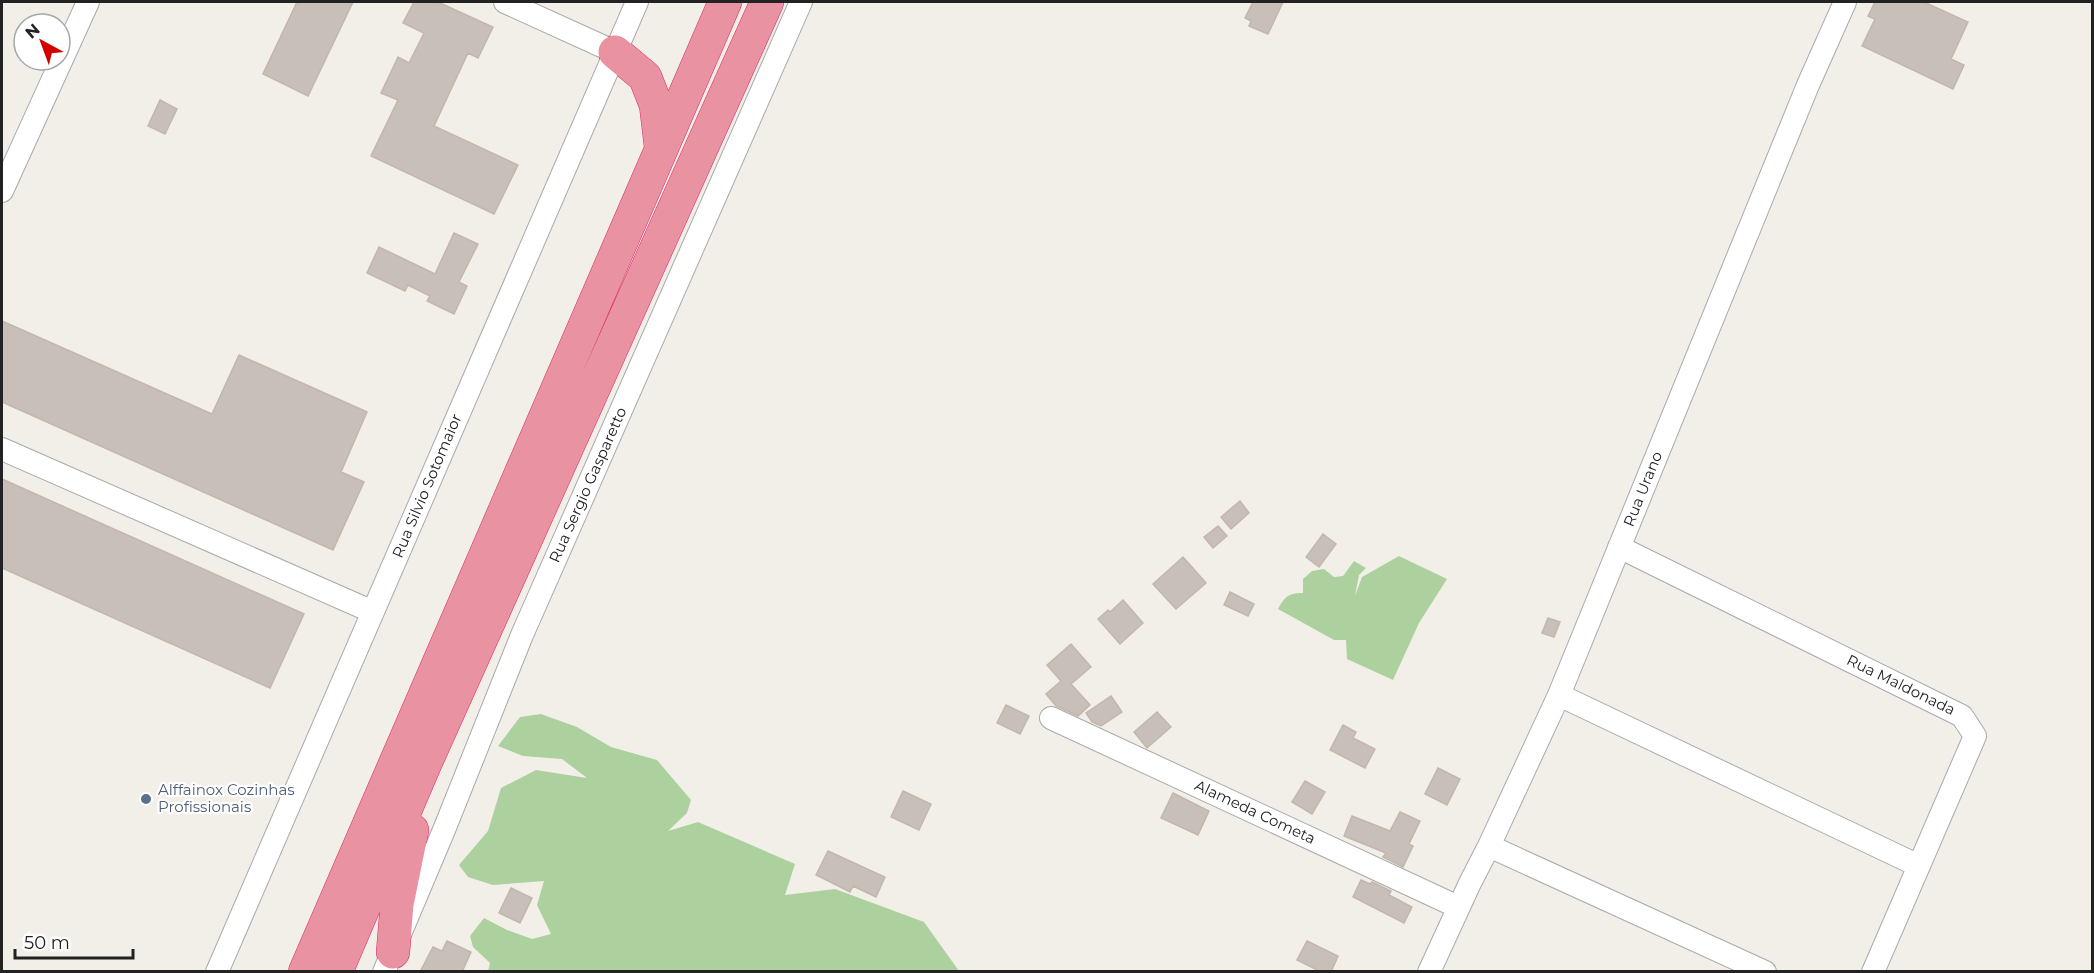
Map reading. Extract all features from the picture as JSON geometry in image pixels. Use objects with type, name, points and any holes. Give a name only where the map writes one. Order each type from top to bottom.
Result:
[{"type":"highway","points":[[305,972],[725,2]]},
{"type":"highway","points":[[336,972],[424,766],[767,2]]},
{"type":"highway","points":[[615,51],[645,77],[656,105],[661,149]]},
{"type":"highway","points":[[389,962],[397,904],[424,766]]},
{"type":"street","points":[[2,191],[88,2]]},
{"type":"street","points":[[504,2],[615,51]]},
{"type":"street","name":"Rua Silvio Sotomaior","points":[[218,972],[638,2]]},
{"type":"street","name":"Rua Sergio Gasparetto","points":[[389,962],[522,635],[801,2]]},
{"type":"street","name":"Rua Urano","points":[[1429,972],[1559,694],[1808,85],[1845,2]]},
{"type":"street","points":[[2,449],[373,612]]},
{"type":"street","name":"Rua Maldonada","points":[[1619,547],[1962,716],[1975,736],[1873,972]]},
{"type":"street","points":[[1559,694],[1919,866]]},
{"type":"street","name":"Alameda Cometa","points":[[1051,718],[1458,907]]},
{"type":"street","points":[[1489,846],[1765,972]]},
{"type":"green space","points":[[1399,556],[1447,579],[1419,623],[1393,680],[1347,659],[1346,640],[1334,640],[1278,609],[1288,596],[1303,593],[1303,579],[1312,571],[1324,569],[1334,577],[1343,576],[1354,561],[1366,568],[1359,575],[1355,596],[1362,577]]},
{"type":"green space","points":[[541,714],[577,727],[611,747],[657,760],[691,800],[687,813],[668,831],[698,822],[795,864],[785,895],[835,889],[924,922],[959,971],[488,971],[490,963],[473,947],[470,936],[484,918],[532,939],[551,934],[537,905],[544,881],[493,885],[468,877],[459,865],[488,831],[501,788],[536,770],[587,778],[562,759],[523,756],[498,746],[520,717]]},
{"type":"building","points":[[297,2],[353,2],[308,96],[263,74]]},
{"type":"building","points":[[414,2],[438,2],[493,27],[478,58],[468,53],[434,126],[518,165],[494,214],[371,156],[398,100],[381,93],[398,57],[409,63],[424,33],[403,23]]},
{"type":"building","points":[[1253,2],[1283,2],[1268,34],[1249,26],[1251,21],[1245,18]]},
{"type":"building","points":[[1875,2],[1924,2],[1968,22],[1951,59],[1964,65],[1953,89],[1862,46],[1875,19],[1868,16]]},
{"type":"building","points":[[160,100],[177,109],[165,134],[148,126]]},
{"type":"building","points":[[454,233],[478,244],[459,282],[467,286],[454,314],[427,301],[430,296],[408,285],[405,291],[367,273],[379,247],[435,274]]},
{"type":"building","points":[[2,321],[212,414],[239,355],[367,412],[341,472],[364,482],[333,550],[2,402]]},
{"type":"building","points":[[2,479],[304,614],[270,688],[2,568]]},
{"type":"building","points":[[1240,501],[1249,513],[1231,529],[1221,517]]},
{"type":"building","points":[[1218,526],[1227,536],[1213,548],[1204,537]]},
{"type":"building","points":[[1323,534],[1336,544],[1319,567],[1306,557]]},
{"type":"building","points":[[1183,557],[1206,583],[1176,609],[1153,584]]},
{"type":"building","points":[[1230,592],[1254,604],[1248,616],[1224,605]]},
{"type":"building","points":[[1123,600],[1143,623],[1120,644],[1098,619]]},
{"type":"building","points":[[1548,618],[1560,622],[1554,637],[1542,633]]},
{"type":"building","points":[[1071,644],[1091,667],[1071,684],[1090,705],[1078,716],[1056,706],[1046,694],[1061,681],[1047,665]]},
{"type":"building","points":[[1111,696],[1122,712],[1101,726],[1092,722],[1086,713]]},
{"type":"building","points":[[1006,705],[1029,716],[1020,734],[997,723]]},
{"type":"building","points":[[1157,712],[1171,727],[1147,748],[1134,732]]},
{"type":"building","points":[[1343,725],[1356,732],[1353,738],[1375,749],[1365,768],[1330,750]]},
{"type":"building","points":[[1438,768],[1460,779],[1447,805],[1425,794]]},
{"type":"building","points":[[1305,781],[1325,792],[1312,814],[1292,802]]},
{"type":"building","points":[[903,791],[931,804],[919,830],[891,817]]},
{"type":"building","points":[[1173,793],[1209,811],[1198,835],[1161,818]]},
{"type":"building","points":[[1400,812],[1420,821],[1409,844],[1413,846],[1403,867],[1383,857],[1386,853],[1344,836],[1352,816],[1390,831]]},
{"type":"building","points":[[828,851],[885,877],[876,897],[853,886],[850,892],[816,875]]},
{"type":"building","points":[[1361,880],[1370,884],[1372,882],[1391,891],[1389,895],[1412,907],[1404,923],[1353,897]]},
{"type":"building","points":[[511,888],[532,898],[520,923],[499,913]]},
{"type":"building","points":[[447,941],[471,952],[462,972],[420,972],[433,947],[442,951]]},
{"type":"building","points":[[1307,941],[1338,956],[1331,972],[1321,972],[1297,960]]},
{"type":"place","name":"Alffainox Cozinhas Profissionais","points":[[146,799]]}]
